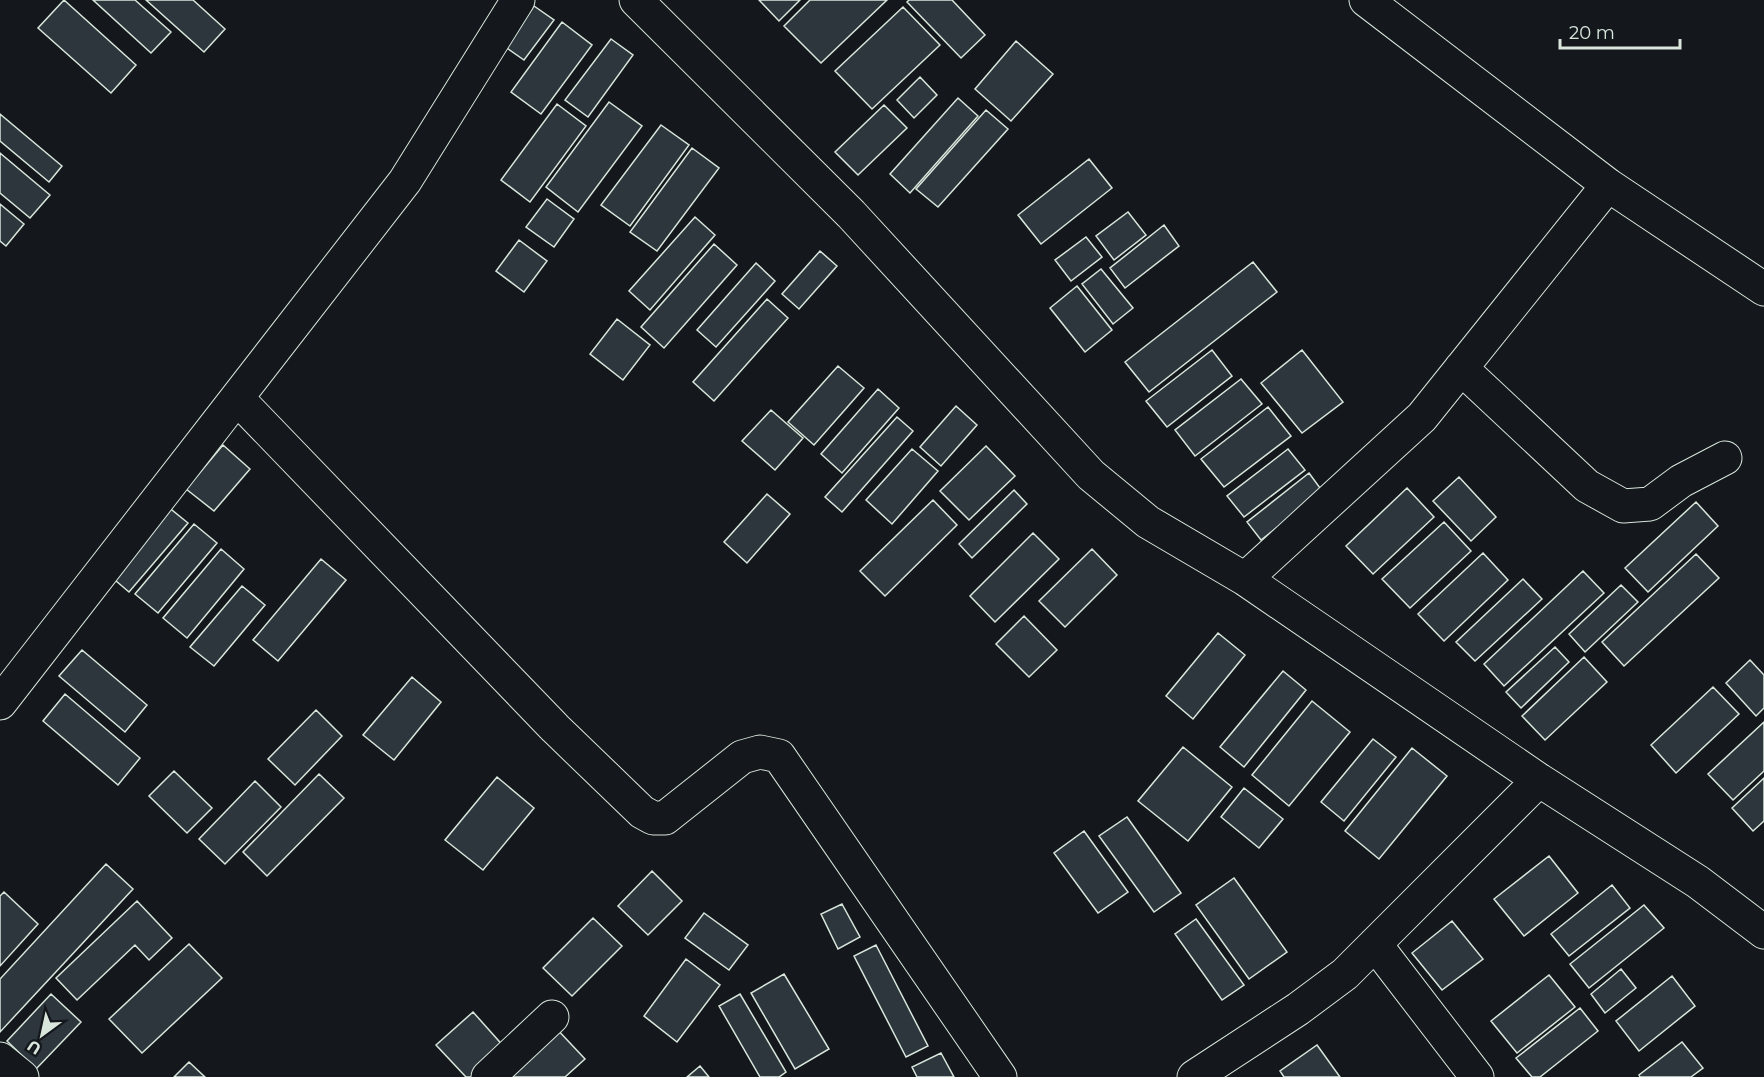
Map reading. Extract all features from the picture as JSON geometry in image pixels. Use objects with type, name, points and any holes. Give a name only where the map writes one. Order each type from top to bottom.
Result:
[{"type":"street","points":[[0,703],[405,181],[518,0]]},
{"type":"street","points":[[636,0],[851,214],[1091,475],[1148,522],[1245,579],[1539,780],[1698,882],[1764,932]]},
{"type":"street","points":[[1366,0],[1608,185],[1764,289]]},
{"type":"street","points":[[1245,579],[1422,417],[1608,185]]},
{"type":"street","points":[[1461,368],[1587,486],[1623,506],[1650,504],[1681,481],[1725,459]]},
{"type":"street","points":[[237,398],[555,728],[642,812],[653,818],[665,818],[742,757],[760,752],[779,756],[1000,1077]]},
{"type":"street","points":[[1194,1077],[1345,974],[1539,780]]},
{"type":"street","points":[[1374,944],[1477,1077]]},
{"type":"street","points":[[488,1077],[552,1017]]},
{"type":"street","points":[[0,1059],[22,1077]]},
{"type":"building","points":[[64,0],[136,65],[111,93],[38,28]]},
{"type":"building","points":[[93,0],[135,0],[171,32],[151,53]]},
{"type":"building","points":[[146,0],[193,0],[225,29],[204,52]]},
{"type":"building","points":[[759,0],[800,0],[779,21]]},
{"type":"building","points":[[810,0],[887,0],[821,63],[784,26]]},
{"type":"building","points":[[909,0],[952,0],[985,35],[961,58],[907,2]]},
{"type":"building","points":[[534,6],[554,20],[524,60],[504,46]]},
{"type":"building","points":[[903,7],[940,45],[872,109],[835,71]]},
{"type":"building","points":[[562,22],[592,45],[541,114],[511,92]]},
{"type":"building","points":[[611,39],[633,55],[588,117],[565,100]]},
{"type":"building","points":[[1016,41],[1053,74],[1011,121],[975,89]]},
{"type":"building","points":[[920,77],[937,95],[914,118],[897,100]]},
{"type":"building","points":[[958,98],[978,116],[910,193],[890,174]]},
{"type":"building","points":[[609,102],[642,126],[578,212],[546,187]]},
{"type":"building","points":[[557,104],[586,126],[530,202],[501,180]]},
{"type":"building","points":[[884,105],[907,128],[858,175],[835,152]]},
{"type":"building","points":[[986,110],[1008,129],[938,207],[916,189]]},
{"type":"building","points":[[0,114],[62,166],[49,182],[0,141]]},
{"type":"building","points":[[661,125],[689,145],[630,226],[601,205]]},
{"type":"building","points":[[692,148],[719,168],[657,251],[630,232]]},
{"type":"building","points":[[0,153],[50,195],[30,218],[0,193]]},
{"type":"building","points":[[1089,159],[1112,188],[1041,244],[1018,215]]},
{"type":"building","points":[[547,199],[574,219],[554,247],[526,227]]},
{"type":"building","points":[[0,204],[24,224],[6,246],[0,241]]},
{"type":"building","points":[[1128,212],[1146,235],[1114,260],[1096,236]]},
{"type":"building","points":[[695,217],[715,235],[650,310],[629,291]]},
{"type":"building","points":[[1164,225],[1179,246],[1125,288],[1110,268]]},
{"type":"building","points":[[1086,237],[1102,257],[1071,281],[1055,260]]},
{"type":"building","points":[[519,240],[547,261],[524,292],[496,271]]},
{"type":"building","points":[[714,244],[737,265],[664,348],[641,327]]},
{"type":"building","points":[[820,251],[837,266],[799,309],[782,294]]},
{"type":"building","points":[[1253,262],[1277,292],[1149,392],[1125,362]]},
{"type":"building","points":[[756,263],[775,281],[716,347],[697,330]]},
{"type":"building","points":[[1101,269],[1133,308],[1113,324],[1082,284]]},
{"type":"building","points":[[1077,286],[1112,330],[1085,352],[1050,308]]},
{"type":"building","points":[[767,299],[788,318],[714,401],[693,382]]},
{"type":"building","points":[[617,319],[650,345],[623,380],[590,354]]},
{"type":"building","points":[[1212,350],[1232,376],[1167,427],[1146,401]]},
{"type":"building","points":[[1302,350],[1343,402],[1302,433],[1261,383]]},
{"type":"building","points":[[838,366],[864,388],[814,445],[788,422]]},
{"type":"building","points":[[1241,379],[1262,404],[1195,456],[1175,430]]},
{"type":"building","points":[[878,389],[899,408],[842,473],[821,454]]},
{"type":"building","points":[[956,406],[977,425],[941,466],[920,447]]},
{"type":"building","points":[[1268,407],[1291,436],[1224,487],[1201,459]]},
{"type":"building","points":[[771,410],[803,438],[775,470],[742,441]]},
{"type":"building","points":[[897,417],[913,431],[842,512],[825,497]]},
{"type":"building","points":[[223,445],[250,469],[214,511],[186,489]]},
{"type":"building","points":[[986,446],[1015,476],[969,520],[940,491]]},
{"type":"building","points":[[912,449],[938,471],[892,524],[866,500]]},
{"type":"building","points":[[1288,449],[1305,470],[1244,517],[1227,496]]},
{"type":"building","points":[[1309,473],[1323,492],[1261,540],[1247,522]]},
{"type":"building","points":[[1459,477],[1496,517],[1471,541],[1433,501]]},
{"type":"building","points":[[1407,488],[1434,517],[1373,574],[1346,546]]},
{"type":"building","points":[[1014,490],[1027,504],[972,558],[959,544]]},
{"type":"building","points":[[767,494],[790,514],[747,563],[724,542]]},
{"type":"building","points":[[933,500],[957,525],[885,596],[860,571]]},
{"type":"building","points":[[1696,502],[1718,526],[1648,592],[1625,568]]},
{"type":"building","points":[[167,506],[188,523],[129,592],[109,575]]},
{"type":"building","points":[[1444,522],[1471,551],[1410,608],[1382,579]]},
{"type":"building","points":[[194,524],[217,543],[158,613],[135,594]]},
{"type":"building","points":[[1033,533],[1059,559],[995,622],[970,596]]},
{"type":"building","points":[[221,549],[244,569],[187,638],[163,618]]},
{"type":"building","points":[[1092,549],[1117,575],[1065,627],[1039,601]]},
{"type":"building","points":[[1483,553],[1508,580],[1444,641],[1418,614]]},
{"type":"building","points":[[1696,554],[1719,578],[1624,666],[1602,642]]},
{"type":"building","points":[[321,559],[346,580],[278,661],[253,640]]},
{"type":"building","points":[[1583,571],[1604,593],[1504,686],[1484,664]]},
{"type":"building","points":[[1523,579],[1542,599],[1475,661],[1456,642]]},
{"type":"building","points":[[1621,585],[1638,602],[1585,652],[1569,634]]},
{"type":"building","points":[[242,586],[265,605],[214,666],[190,647]]},
{"type":"building","points":[[1024,616],[1057,650],[1029,677],[996,644]]},
{"type":"building","points":[[1218,633],[1245,655],[1193,719],[1166,696]]},
{"type":"building","points":[[1555,647],[1569,662],[1521,708],[1506,692]]},
{"type":"building","points":[[82,650],[147,705],[125,732],[59,676]]},
{"type":"building","points":[[1584,657],[1607,682],[1545,740],[1522,716]]},
{"type":"building","points":[[1750,660],[1764,675],[1764,708],[1756,716],[1726,683]]},
{"type":"building","points":[[1283,671],[1306,690],[1244,767],[1220,747]]},
{"type":"building","points":[[412,677],[441,702],[394,760],[363,735]]},
{"type":"building","points":[[1713,687],[1739,714],[1676,773],[1651,745]]},
{"type":"building","points":[[65,694],[140,758],[118,785],[43,721]]},
{"type":"building","points":[[1312,701],[1350,732],[1289,806],[1252,775]]},
{"type":"building","points":[[316,710],[342,736],[295,785],[268,759]]},
{"type":"building","points":[[1764,722],[1764,771],[1733,800],[1708,774]]},
{"type":"building","points":[[1373,739],[1396,757],[1344,821],[1321,802]]},
{"type":"building","points":[[1183,747],[1232,787],[1188,841],[1138,801]]},
{"type":"building","points":[[1412,748],[1447,776],[1379,859],[1345,831]]},
{"type":"building","points":[[174,771],[212,808],[187,833],[149,796]]},
{"type":"building","points":[[319,774],[344,798],[267,876],[243,852]]},
{"type":"building","points":[[497,777],[534,808],[483,870],[445,840]]},
{"type":"building","points":[[1764,778],[1764,821],[1753,831],[1732,808]]},
{"type":"building","points":[[255,781],[281,807],[225,864],[199,839]]},
{"type":"building","points":[[1244,788],[1283,819],[1259,848],[1221,817]]},
{"type":"building","points":[[1127,817],[1181,893],[1154,912],[1099,836]]},
{"type":"building","points":[[1084,831],[1128,892],[1098,913],[1054,853]]},
{"type":"building","points":[[1549,856],[1578,893],[1524,936],[1494,899]]},
{"type":"building","points":[[106,864],[133,889],[0,1032],[0,979]]},
{"type":"building","points":[[652,871],[682,901],[648,935],[618,906]]},
{"type":"building","points":[[1234,878],[1287,952],[1249,979],[1196,905]]},
{"type":"building","points":[[1612,885],[1630,908],[1569,956],[1551,934]]},
{"type":"building","points":[[4,892],[38,924],[0,966],[0,896]]},
{"type":"building","points":[[137,901],[172,938],[149,960],[135,945],[77,1000],[56,978]]},
{"type":"building","points":[[842,904],[860,937],[838,949],[821,914]]},
{"type":"building","points":[[1644,905],[1664,928],[1589,988],[1570,964]]},
{"type":"building","points":[[704,913],[748,945],[729,970],[685,938]]},
{"type":"building","points":[[593,918],[622,946],[572,996],[543,968]]},
{"type":"building","points":[[1196,919],[1244,985],[1222,1000],[1175,934]]},
{"type":"building","points":[[1452,921],[1483,959],[1442,990],[1412,953]]},
{"type":"building","points":[[189,944],[222,978],[142,1053],[109,1019]]},
{"type":"building","points":[[876,945],[928,1046],[906,1057],[854,956]]},
{"type":"building","points":[[686,959],[720,985],[677,1042],[644,1016]]},
{"type":"building","points":[[1621,969],[1636,988],[1605,1013],[1591,994]]},
{"type":"building","points":[[784,974],[829,1049],[795,1069],[751,993]]},
{"type":"building","points":[[1549,975],[1575,1007],[1517,1053],[1491,1021]]},
{"type":"building","points":[[1672,976],[1695,1006],[1639,1051],[1616,1021]]},
{"type":"building","points":[[51,994],[81,1022],[36,1069],[7,1041]]},
{"type":"building","points":[[740,994],[786,1072],[779,1077],[760,1077],[719,1006]]},
{"type":"building","points":[[1580,1008],[1598,1031],[1540,1077],[1532,1077],[1516,1058]]},
{"type":"building","points":[[473,1012],[506,1049],[475,1077],[466,1077],[436,1045]]},
{"type":"building","points":[[554,1026],[585,1059],[565,1077],[497,1077]]},
{"type":"building","points":[[1682,1042],[1703,1068],[1691,1077],[1640,1077],[1639,1075]]},
{"type":"building","points":[[1317,1045],[1340,1077],[1284,1077],[1280,1071]]},
{"type":"building","points":[[941,1053],[954,1077],[917,1077],[912,1067]]},
{"type":"building","points":[[189,1062],[205,1077],[174,1077]]},
{"type":"building","points":[[700,1066],[709,1077],[687,1077]]}]
